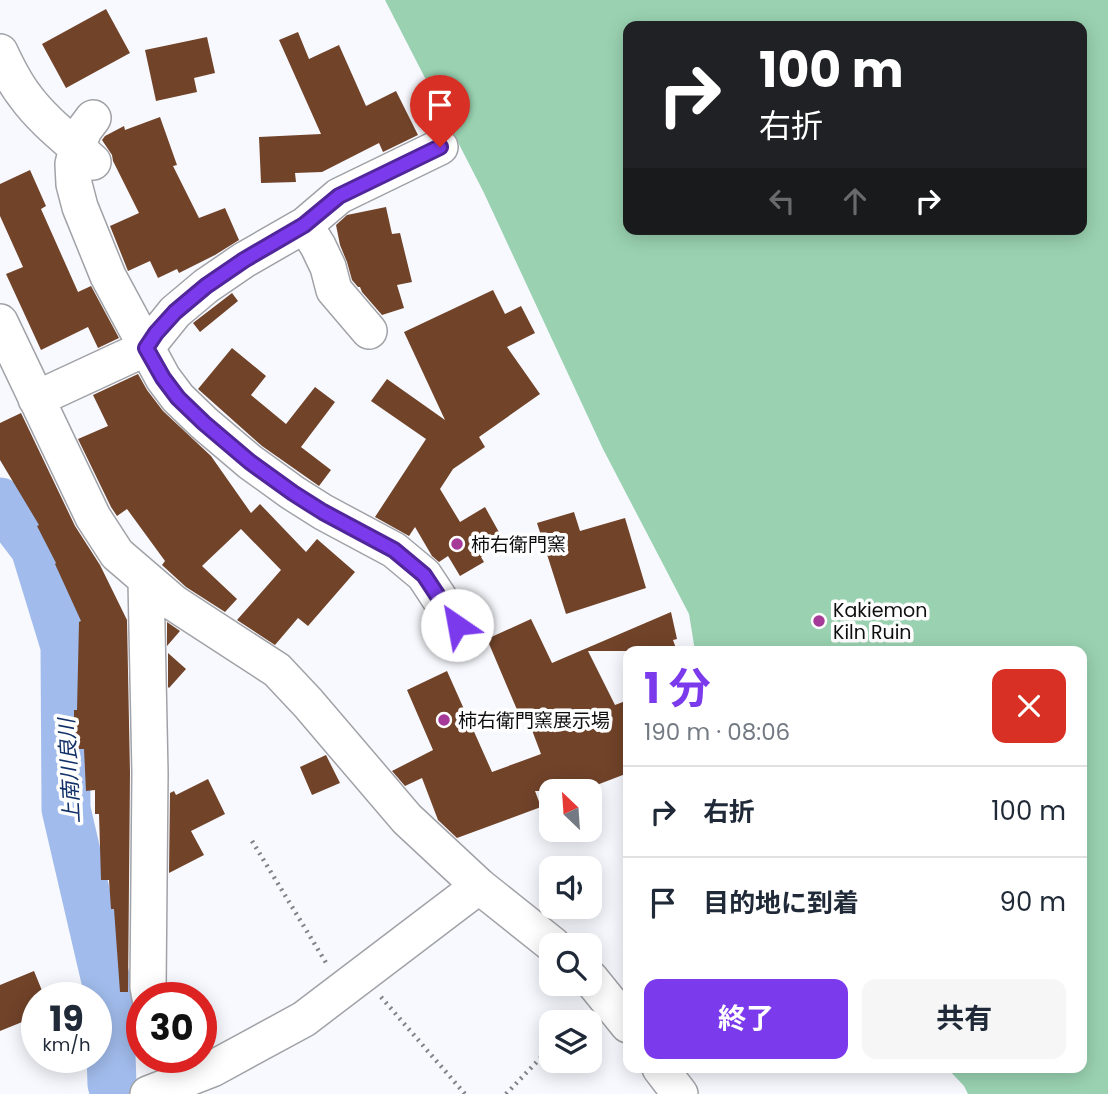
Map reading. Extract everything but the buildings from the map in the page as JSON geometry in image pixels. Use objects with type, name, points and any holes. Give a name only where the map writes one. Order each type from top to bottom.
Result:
[{"type":"street","points":[[0,52],[25,97],[42,116],[88,144],[73,164],[74,184],[80,207],[108,276],[163,378],[178,398],[250,462],[293,493],[394,550],[424,575],[457,625],[471,625]]},
{"type":"street","points":[[36,399],[146,348],[175,312],[206,286],[244,260],[304,225],[339,196],[440,147]]},
{"type":"street","points":[[304,225],[328,267],[334,290],[369,331]]},
{"type":"street","points":[[0,321],[93,517],[117,554],[174,603],[277,670],[407,819],[479,886],[539,934]]},
{"type":"street","points":[[146,580],[148,982]]},
{"type":"street","points":[[161,1078],[212,1069],[304,1019],[479,886]]},
{"type":"street","points":[[602,993],[623,1019]]},
{"type":"street","points":[[664,1073],[680,1094]]},
{"type":"path","points":[[252,841],[336,980],[353,982],[466,1094]]},
{"type":"path","points":[[506,1094],[539,1060]]},
{"type":"green space","points":[[385,0],[1108,0],[1108,1094],[968,1094],[952,1073],[1087,1073],[1087,646],[694,646],[689,614],[603,449],[484,193]]},
{"type":"waterway","name":"上南川良川","points":[[0,502],[35,548],[65,646],[66,809],[109,994],[112,1084],[115,1094]]},
{"type":"place","name":"柿右衛門窯","points":[[457,544]]},
{"type":"place","name":"Kakiemon Kiln Ruin","points":[[819,621]]},
{"type":"place","name":"柿右衛門窯展示場","points":[[444,720]]},
{"type":"route","points":[[440,147],[339,196],[304,225],[244,260],[206,286],[175,312],[146,348],[178,398],[204,423],[250,462],[293,493],[394,550],[424,575],[457,625]]}]
